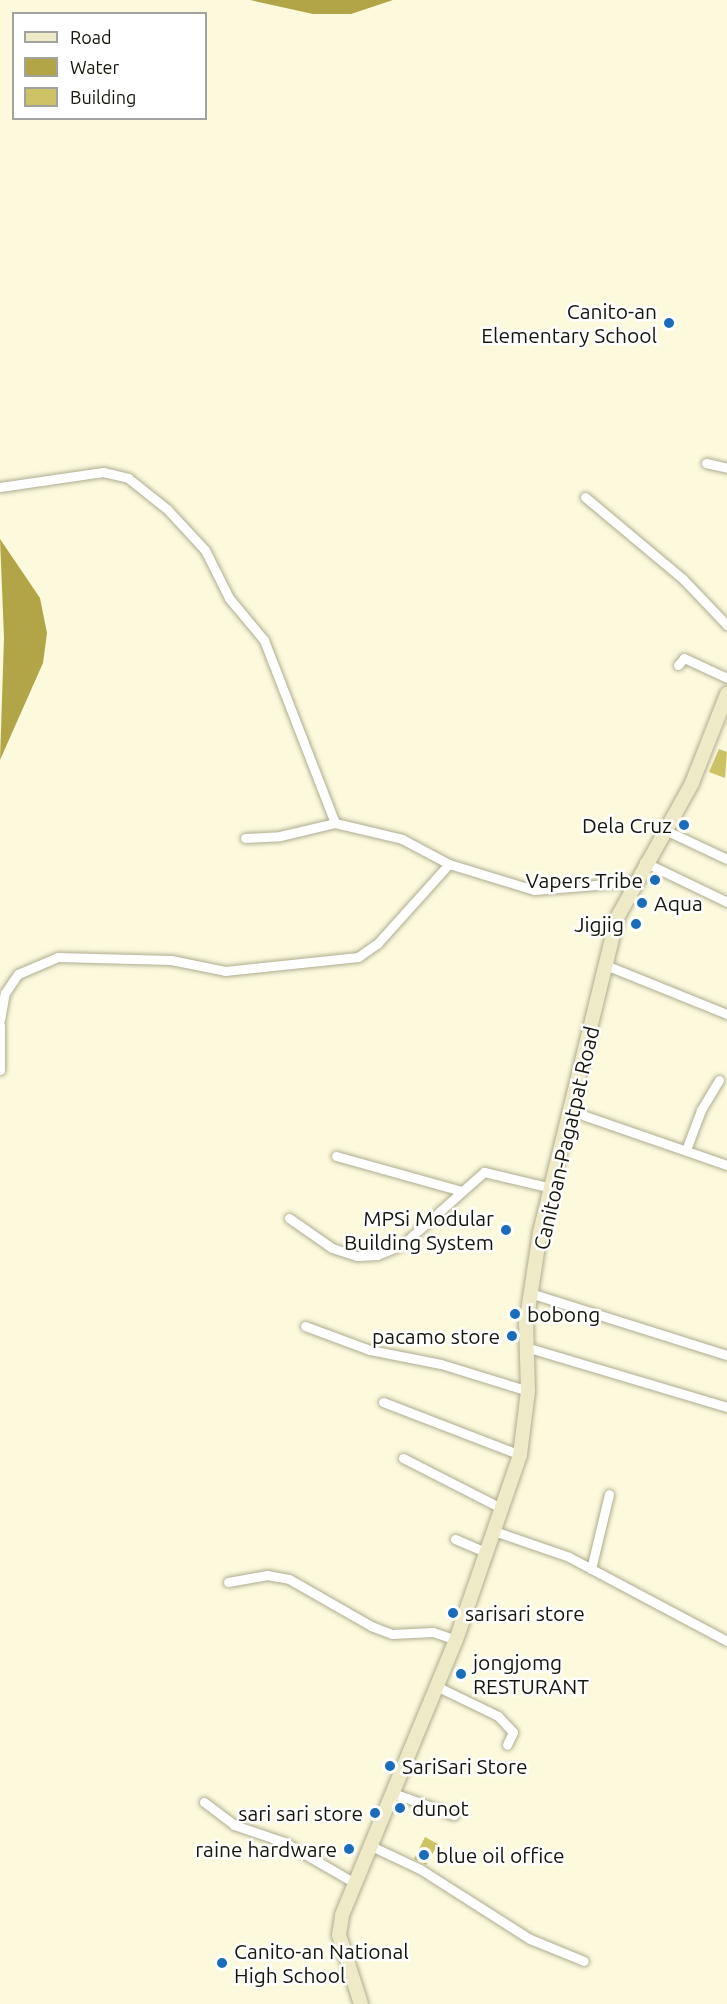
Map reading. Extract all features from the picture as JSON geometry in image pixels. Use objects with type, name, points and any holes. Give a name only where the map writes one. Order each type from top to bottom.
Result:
[{"type":"street","points":[[706,463],[727,468]]},
{"type":"street","points":[[0,487],[103,472],[144,488],[174,517],[205,550],[229,598],[270,651],[335,823]]},
{"type":"street","points":[[585,497],[683,579],[727,625]]},
{"type":"street","points":[[678,665],[684,658],[727,678]]},
{"type":"street","name":"Canitoan-Pagatpat Road","points":[[361,2004],[339,1935],[353,1882],[456,1640],[520,1455],[528,1391],[529,1348],[526,1324],[533,1294],[540,1232],[608,966],[617,918],[633,882],[665,830],[708,750],[727,694]]},
{"type":"street","points":[[245,838],[335,823],[411,842],[448,864],[534,890],[633,882]]},
{"type":"street","points":[[665,830],[727,859]]},
{"type":"street","points":[[644,862],[727,902]]},
{"type":"street","points":[[0,1070],[0,1023],[5,993],[18,974],[58,957],[171,960],[225,971],[358,957],[378,943],[448,864]]},
{"type":"street","points":[[608,966],[727,1014]]},
{"type":"street","points":[[686,1150],[701,1110],[719,1080]]},
{"type":"street","points":[[571,1111],[727,1165]]},
{"type":"street","points":[[336,1156],[461,1191]]},
{"type":"street","points":[[289,1218],[332,1248],[357,1256],[377,1255],[402,1245],[484,1172],[551,1188]]},
{"type":"street","points":[[533,1294],[727,1355]]},
{"type":"street","points":[[305,1326],[370,1350],[441,1364],[528,1391]]},
{"type":"street","points":[[529,1348],[727,1407]]},
{"type":"street","points":[[383,1402],[520,1455]]},
{"type":"street","points":[[403,1458],[501,1508]]},
{"type":"street","points":[[591,1569],[609,1494]]},
{"type":"street","points":[[494,1531],[591,1569],[727,1641]]},
{"type":"street","points":[[455,1539],[486,1552]]},
{"type":"street","points":[[228,1582],[267,1575],[289,1579],[371,1626],[392,1634],[434,1632],[456,1640]]},
{"type":"street","points":[[436,1686],[503,1719],[513,1732],[507,1745]]},
{"type":"street","points":[[390,1792],[454,1815]]},
{"type":"street","points":[[204,1802],[234,1824],[284,1842],[353,1882]]},
{"type":"street","points":[[369,1845],[420,1869],[530,1939],[584,1962]]},
{"type":"water","points":[[250,0],[393,0],[351,14],[313,14]]},
{"type":"water","points":[[0,539],[40,598],[47,633],[43,663],[0,760],[4,638]]},
{"type":"building","points":[[719,749],[727,752],[725,778],[709,772]]},
{"type":"building","name":"blue oil office","points":[[425,1837],[438,1844],[426,1865],[414,1859]]},
{"type":"place","name":"Canito-an Elementary School","points":[[669,323]]},
{"type":"place","name":"Dela Cruz","points":[[684,825]]},
{"type":"place","name":"Vapers Tribe","points":[[655,880]]},
{"type":"place","name":"Aqua","points":[[642,903]]},
{"type":"place","name":"Jigjig","points":[[636,924]]},
{"type":"place","name":"MPSi Modular Building System","points":[[506,1230]]},
{"type":"place","name":"bobong","points":[[515,1314]]},
{"type":"place","name":"pacamo store","points":[[512,1336]]},
{"type":"place","name":"sarisari store","points":[[453,1613]]},
{"type":"place","name":"jongjomg RESTURANT","points":[[461,1674]]},
{"type":"place","name":"SariSari Store","points":[[390,1766]]},
{"type":"place","name":"dunot","points":[[400,1808]]},
{"type":"place","name":"sari sari store","points":[[375,1813]]},
{"type":"place","name":"raine hardware","points":[[349,1849]]},
{"type":"place","name":"blue oil office","points":[[424,1855]]},
{"type":"place","name":"Canito-an National High School","points":[[222,1963]]}]
